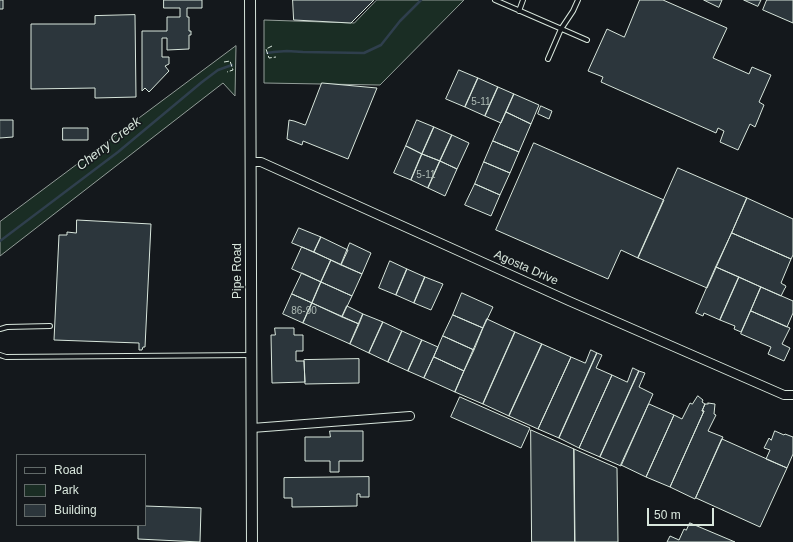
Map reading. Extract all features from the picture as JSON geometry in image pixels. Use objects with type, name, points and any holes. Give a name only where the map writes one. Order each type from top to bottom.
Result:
[{"type":"street","name":"Pipe Road","points":[[250,0],[252,542]]},
{"type":"street","name":"Agosta Drive","points":[[251,162],[261,162],[612,320],[784,395],[793,395]]},
{"type":"street","points":[[252,428],[410,416]]},
{"type":"lane","points":[[495,0],[587,40]]},
{"type":"lane","points":[[519,11],[524,0]]},
{"type":"lane","points":[[548,59],[561,29],[573,11],[578,0]]},
{"type":"lane","points":[[0,329],[6,327],[50,326]]},
{"type":"lane","points":[[0,355],[6,357],[251,355]]},
{"type":"green space","points":[[377,0],[464,0],[380,85],[264,83],[264,20],[354,23]]},
{"type":"green space","points":[[236,46],[235,96],[223,83],[0,256],[0,222]]},
{"type":"building","points":[[0,0],[3,0],[3,9],[0,9]]},
{"type":"building","points":[[164,0],[202,0],[202,8],[187,8],[187,17],[189,17],[189,31],[191,31],[191,35],[189,35],[189,49],[167,50],[167,38],[162,38],[162,57],[169,57],[169,64],[165,66],[169,71],[149,92],[145,88],[142,91],[142,31],[167,31],[167,17],[180,17],[180,8],[164,8]]},
{"type":"building","points":[[293,0],[374,0],[351,23],[294,20]]},
{"type":"building","points":[[640,0],[663,0],[727,28],[713,58],[749,74],[752,67],[771,75],[759,102],[764,105],[755,127],[750,124],[738,150],[720,142],[724,131],[718,128],[716,133],[601,82],[603,77],[588,71],[607,29],[624,37]]},
{"type":"building","points":[[704,0],[722,0],[719,7]]},
{"type":"building","points":[[744,0],[761,0],[758,6]]},
{"type":"building","points":[[767,0],[793,0],[793,23],[763,10]]},
{"type":"building","points":[[135,15],[136,97],[95,98],[95,88],[31,89],[31,24],[95,24],[95,16]]},
{"type":"building","points":[[459,70],[478,78],[465,107],[446,99]]},
{"type":"building","points":[[478,78],[498,87],[485,116],[465,107]]},
{"type":"building","points":[[322,83],[377,88],[348,159],[303,141],[302,145],[287,139],[289,120],[305,125]]},
{"type":"building","points":[[498,87],[514,94],[501,123],[485,116]]},
{"type":"building","points":[[514,94],[539,105],[531,124],[506,112]]},
{"type":"building","points":[[541,106],[552,111],[549,119],[538,114]]},
{"type":"building","points":[[506,112],[531,124],[519,152],[493,141]]},
{"type":"building","points":[[0,120],[13,120],[13,137],[0,138]]},
{"type":"building","points":[[417,120],[434,127],[422,154],[406,146]]},
{"type":"building","points":[[434,127],[452,135],[440,161],[422,154]]},
{"type":"building","points":[[63,128],[88,128],[88,140],[63,140]]},
{"type":"building","points":[[452,135],[469,143],[457,169],[440,161]]},
{"type":"building","points":[[493,141],[519,152],[510,173],[484,162]]},
{"type":"building","points":[[534,143],[664,200],[638,258],[621,250],[608,279],[496,230]]},
{"type":"building","points":[[406,146],[422,154],[411,180],[394,173]]},
{"type":"building","points":[[422,154],[440,161],[428,188],[411,180]]},
{"type":"building","points":[[440,161],[457,169],[445,196],[428,188]]},
{"type":"building","points":[[484,162],[510,173],[500,195],[475,184]]},
{"type":"building","points":[[678,168],[747,198],[707,288],[638,258]]},
{"type":"building","points":[[475,184],[500,195],[491,216],[465,205]]},
{"type":"building","points":[[747,198],[793,219],[793,255],[791,259],[732,233]]},
{"type":"building","points":[[77,220],[151,224],[145,347],[143,347],[142,350],[139,350],[139,343],[54,340],[59,235],[67,235],[67,232],[76,233]]},
{"type":"building","points":[[299,228],[321,237],[314,252],[292,243]]},
{"type":"building","points":[[732,233],[791,259],[781,283],[786,287],[781,296],[716,267]]},
{"type":"building","points":[[321,237],[348,250],[341,265],[314,252]]},
{"type":"building","points":[[350,243],[371,253],[362,274],[341,265]]},
{"type":"building","points":[[302,247],[331,260],[321,282],[292,269]]},
{"type":"building","points":[[331,260],[362,274],[352,296],[321,282]]},
{"type":"building","points":[[390,261],[407,269],[396,295],[379,288]]},
{"type":"building","points":[[716,267],[739,277],[720,320],[704,313],[703,316],[696,313]]},
{"type":"building","points":[[407,269],[425,277],[414,303],[396,295]]},
{"type":"building","points":[[302,273],[321,282],[312,303],[292,294]]},
{"type":"building","points":[[425,277],[443,284],[431,310],[414,303]]},
{"type":"building","points":[[739,277],[761,287],[741,332],[734,329],[735,326],[720,320]]},
{"type":"building","points":[[321,282],[352,296],[342,317],[312,303]]},
{"type":"building","points":[[761,287],[793,301],[793,313],[787,327],[751,311]]},
{"type":"building","points":[[462,293],[493,307],[483,328],[453,315]]},
{"type":"building","points":[[292,294],[312,303],[303,323],[283,314]]},
{"type":"building","points":[[312,303],[359,324],[350,344],[303,323]]},
{"type":"building","points":[[347,306],[363,314],[359,324],[342,317]]},
{"type":"building","points":[[751,311],[790,328],[782,344],[790,348],[784,361],[768,354],[771,347],[741,334]]},
{"type":"building","points":[[363,314],[383,322],[369,353],[350,344]]},
{"type":"building","points":[[453,315],[483,328],[474,350],[443,336]]},
{"type":"building","points":[[487,319],[515,332],[483,404],[455,392]]},
{"type":"building","points":[[383,322],[402,331],[388,362],[369,353]]},
{"type":"building","points":[[275,328],[294,328],[294,335],[303,335],[303,351],[296,351],[296,361],[304,361],[305,382],[272,383],[271,335],[275,335]]},
{"type":"building","points":[[402,331],[422,340],[408,371],[388,362]]},
{"type":"building","points":[[515,332],[542,344],[509,416],[483,404]]},
{"type":"building","points":[[443,336],[474,350],[464,371],[434,357]]},
{"type":"building","points":[[422,340],[438,347],[424,378],[408,371]]},
{"type":"building","points":[[542,344],[571,357],[538,429],[509,416]]},
{"type":"building","points":[[591,350],[597,353],[559,438],[538,429],[571,357],[585,363]]},
{"type":"building","points":[[597,353],[602,355],[596,368],[612,375],[579,448],[559,438]]},
{"type":"building","points":[[434,357],[464,371],[455,392],[424,378]]},
{"type":"building","points":[[359,359],[359,383],[305,384],[304,360]]},
{"type":"building","points":[[633,368],[639,371],[600,457],[579,448],[612,375],[627,382]]},
{"type":"building","points":[[639,371],[645,373],[639,387],[653,394],[621,466],[600,457]]},
{"type":"building","points":[[698,396],[705,404],[702,411],[704,411],[670,487],[646,477],[674,415],[682,419],[690,403],[692,404]]},
{"type":"building","points":[[460,397],[530,428],[521,448],[451,417]]},
{"type":"building","points":[[649,404],[674,415],[646,477],[621,465]]},
{"type":"building","points":[[705,404],[715,404],[714,414],[716,415],[708,431],[723,437],[695,499],[670,487],[704,411],[702,411]]},
{"type":"building","points":[[531,430],[574,449],[575,542],[532,542]]},
{"type":"building","points":[[330,431],[363,431],[363,461],[339,461],[339,472],[330,472],[330,461],[305,461],[305,437],[330,437]]},
{"type":"building","points":[[775,431],[793,437],[793,454],[787,468],[766,459],[770,450],[764,448],[769,438],[771,440]]},
{"type":"building","points":[[722,439],[787,468],[760,527],[696,498]]},
{"type":"building","points":[[574,449],[617,468],[618,542],[575,542]]},
{"type":"building","points":[[369,477],[369,497],[360,497],[360,494],[357,494],[357,506],[292,507],[292,498],[284,498],[284,478]]},
{"type":"building","points":[[146,506],[201,508],[200,542],[138,539],[138,526],[146,526]]},
{"type":"building","points":[[690,523],[735,542],[667,542],[670,536],[679,540],[684,529],[686,530]]},
{"type":"waterway","name":"Cherry Creek","points":[[267,53],[287,51],[364,53],[381,45],[400,21],[421,0]]},
{"type":"waterway","name":"Cherry Creek","points":[[0,241],[118,152],[202,82],[218,70],[232,65]]},
{"type":"fence","points":[[272,46],[266,49],[269,58],[276,57]]},
{"type":"fence","points":[[224,62],[230,61],[233,70],[227,72]]}]
